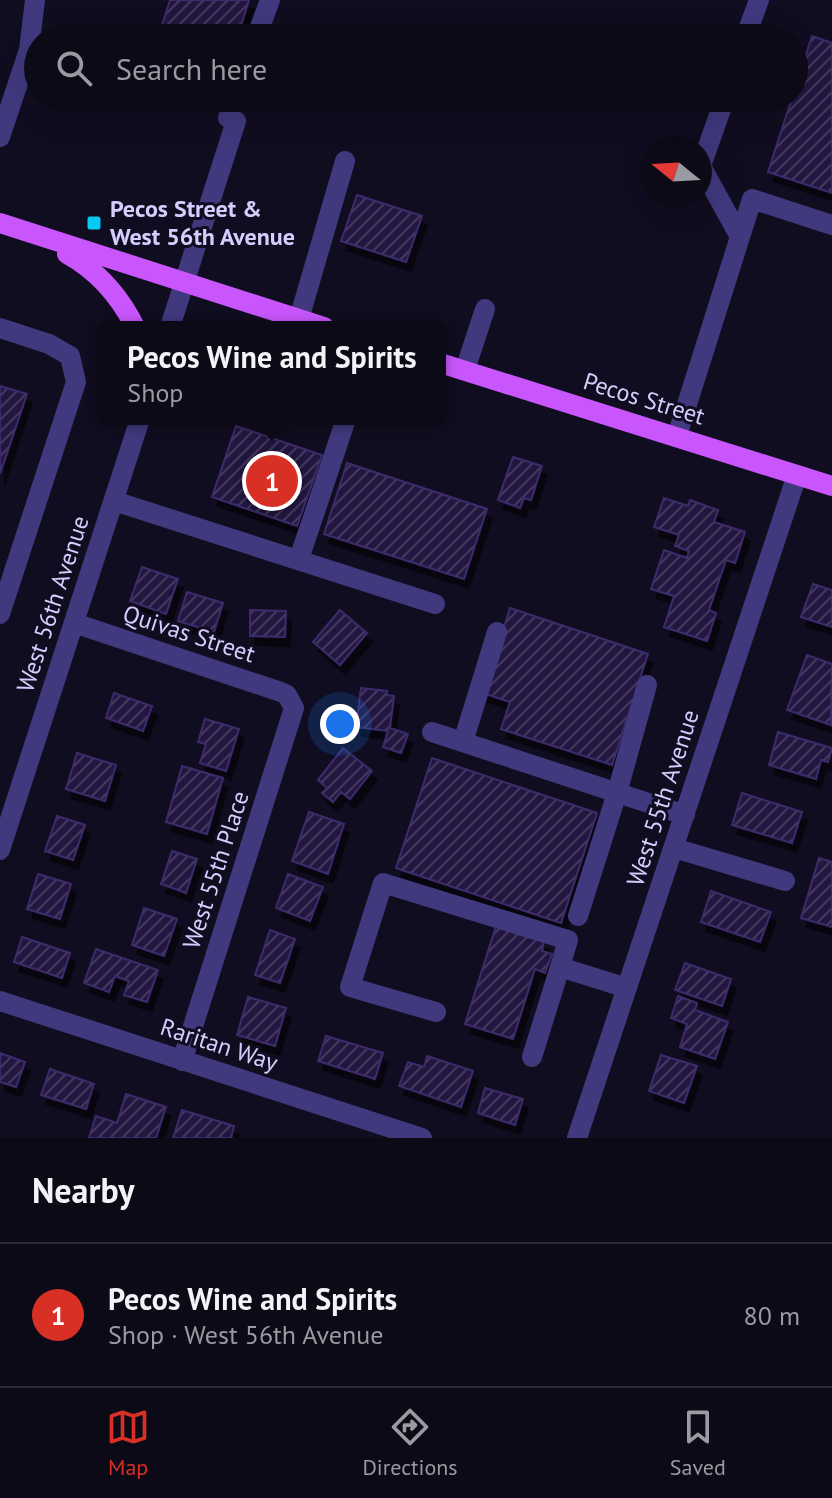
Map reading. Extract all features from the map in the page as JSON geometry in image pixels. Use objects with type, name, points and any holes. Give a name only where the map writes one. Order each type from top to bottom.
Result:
[{"type":"main road","points":[[0,223],[305,321]]},
{"type":"main road","points":[[33,233],[103,279],[132,321]]},
{"type":"main road","name":"Pecos Street","points":[[446,365],[832,486]]},
{"type":"street","points":[[32,24],[35,0]]},
{"type":"street","points":[[261,24],[270,0]]},
{"type":"street","points":[[750,24],[759,0]]},
{"type":"street","points":[[0,137],[24,65]]},
{"type":"street","points":[[172,321],[233,112]]},
{"type":"street","points":[[720,112],[701,166],[740,237]]},
{"type":"street","points":[[299,319],[345,161]]},
{"type":"street","points":[[677,436],[752,199],[832,225]]},
{"type":"street","points":[[465,370],[485,309]]},
{"type":"street","points":[[0,328],[49,344],[70,356],[76,382],[0,614]]},
{"type":"street","name":"West 56th Avenue","points":[[0,850],[138,425]]},
{"type":"street","points":[[299,559],[344,425]]},
{"type":"street","name":"West 55th Avenue","points":[[577,1138],[797,475]]},
{"type":"street","points":[[114,501],[435,604]]},
{"type":"street","name":"Quivas Street","points":[[74,623],[287,695]]},
{"type":"street","points":[[463,742],[497,632]]},
{"type":"street","points":[[578,916],[647,685]]},
{"type":"street","name":"West 55th Place","points":[[182,1061],[293,716],[294,708],[287,695]]},
{"type":"street","points":[[432,732],[685,815]]},
{"type":"street","points":[[674,848],[785,881]]},
{"type":"street","points":[[436,1012],[350,987],[383,883],[568,940],[532,1057]]},
{"type":"street","points":[[560,967],[627,988]]},
{"type":"street","name":"Raritan Way","points":[[0,1001],[422,1138]]},
{"type":"building","points":[[170,0],[249,0],[241,24],[162,24]]},
{"type":"building","points":[[812,36],[832,43],[832,193],[768,172],[787,112],[808,112],[808,48]]},
{"type":"building","points":[[357,195],[422,216],[406,262],[341,241]]},
{"type":"building","points":[[0,386],[27,394],[0,474]]},
{"type":"building","points":[[236,426],[322,455],[297,526],[212,497]]},
{"type":"building","points":[[513,457],[542,466],[531,500],[524,498],[520,508],[498,500]]},
{"type":"building","points":[[347,463],[487,509],[464,579],[324,534]]},
{"type":"building","points":[[664,498],[688,506],[690,500],[718,510],[714,522],[745,532],[735,563],[726,560],[709,610],[716,613],[707,641],[664,627],[674,596],[651,589],[664,550],[687,558],[689,551],[675,546],[679,535],[654,527]]},
{"type":"building","points":[[142,567],[178,579],[166,614],[130,601]]},
{"type":"building","points":[[813,584],[832,590],[832,627],[801,617]]},
{"type":"building","points":[[187,592],[223,603],[214,632],[178,621]]},
{"type":"building","points":[[510,608],[648,654],[612,765],[501,729],[510,702],[483,693]]},
{"type":"building","points":[[250,610],[286,611],[285,637],[250,636]]},
{"type":"building","points":[[340,610],[367,633],[340,665],[313,642]]},
{"type":"building","points":[[807,655],[832,664],[831,725],[787,710]]},
{"type":"building","points":[[361,688],[387,691],[387,695],[394,696],[390,728],[408,734],[401,753],[383,747],[388,731],[356,727]]},
{"type":"building","points":[[114,693],[152,706],[143,731],[106,718]]},
{"type":"building","points":[[205,719],[239,729],[226,771],[200,763],[206,744],[198,742]]},
{"type":"building","points":[[778,732],[832,748],[828,762],[821,760],[816,779],[769,765]]},
{"type":"building","points":[[343,748],[372,771],[350,799],[341,792],[333,802],[322,793],[327,788],[318,780]]},
{"type":"building","points":[[77,753],[116,765],[105,801],[66,789]]},
{"type":"building","points":[[432,758],[597,813],[561,923],[396,868]]},
{"type":"building","points":[[182,766],[223,778],[207,834],[166,822]]},
{"type":"building","points":[[742,793],[802,812],[792,843],[732,825]]},
{"type":"building","points":[[309,812],[344,824],[328,874],[292,861]]},
{"type":"building","points":[[57,816],[85,825],[73,860],[45,851]]},
{"type":"building","points":[[172,851],[197,859],[186,893],[161,884]]},
{"type":"building","points":[[819,858],[832,862],[832,927],[801,918]]},
{"type":"building","points":[[38,874],[71,884],[60,919],[27,909]]},
{"type":"building","points":[[288,874],[323,887],[310,921],[276,908]]},
{"type":"building","points":[[711,891],[771,912],[760,942],[701,922]]},
{"type":"building","points":[[144,908],[177,919],[164,956],[132,945]]},
{"type":"building","points":[[496,926],[544,941],[542,951],[552,954],[545,973],[535,969],[513,1039],[465,1024]]},
{"type":"building","points":[[270,930],[295,939],[280,983],[255,975]]},
{"type":"building","points":[[22,937],[70,953],[62,978],[14,962]]},
{"type":"building","points":[[96,949],[158,970],[147,1002],[124,995],[129,981],[115,976],[109,992],[84,983]]},
{"type":"building","points":[[685,963],[731,979],[722,1006],[675,990]]},
{"type":"building","points":[[678,996],[697,1003],[695,1010],[728,1022],[715,1059],[680,1047],[687,1024],[671,1018]]},
{"type":"building","points":[[248,997],[286,1008],[275,1046],[237,1035]]},
{"type":"building","points":[[326,1036],[383,1053],[375,1079],[318,1061]]},
{"type":"building","points":[[0,1053],[25,1062],[16,1087],[0,1082]]},
{"type":"building","points":[[661,1055],[697,1066],[684,1103],[649,1091]]},
{"type":"building","points":[[427,1056],[473,1071],[461,1107],[399,1086],[408,1062],[424,1067]]},
{"type":"building","points":[[50,1069],[94,1084],[86,1109],[41,1095]]},
{"type":"building","points":[[485,1088],[523,1099],[515,1125],[478,1113]]},
{"type":"building","points":[[126,1094],[166,1107],[156,1138],[89,1138],[96,1116],[117,1123]]},
{"type":"building","points":[[182,1110],[234,1126],[231,1138],[173,1138]]},
{"type":"place","name":"Pecos Street & West 56th Avenue","points":[[94,223]]},
{"type":"place","name":"Pecos Wine and Spirits","points":[[272,481]]}]
